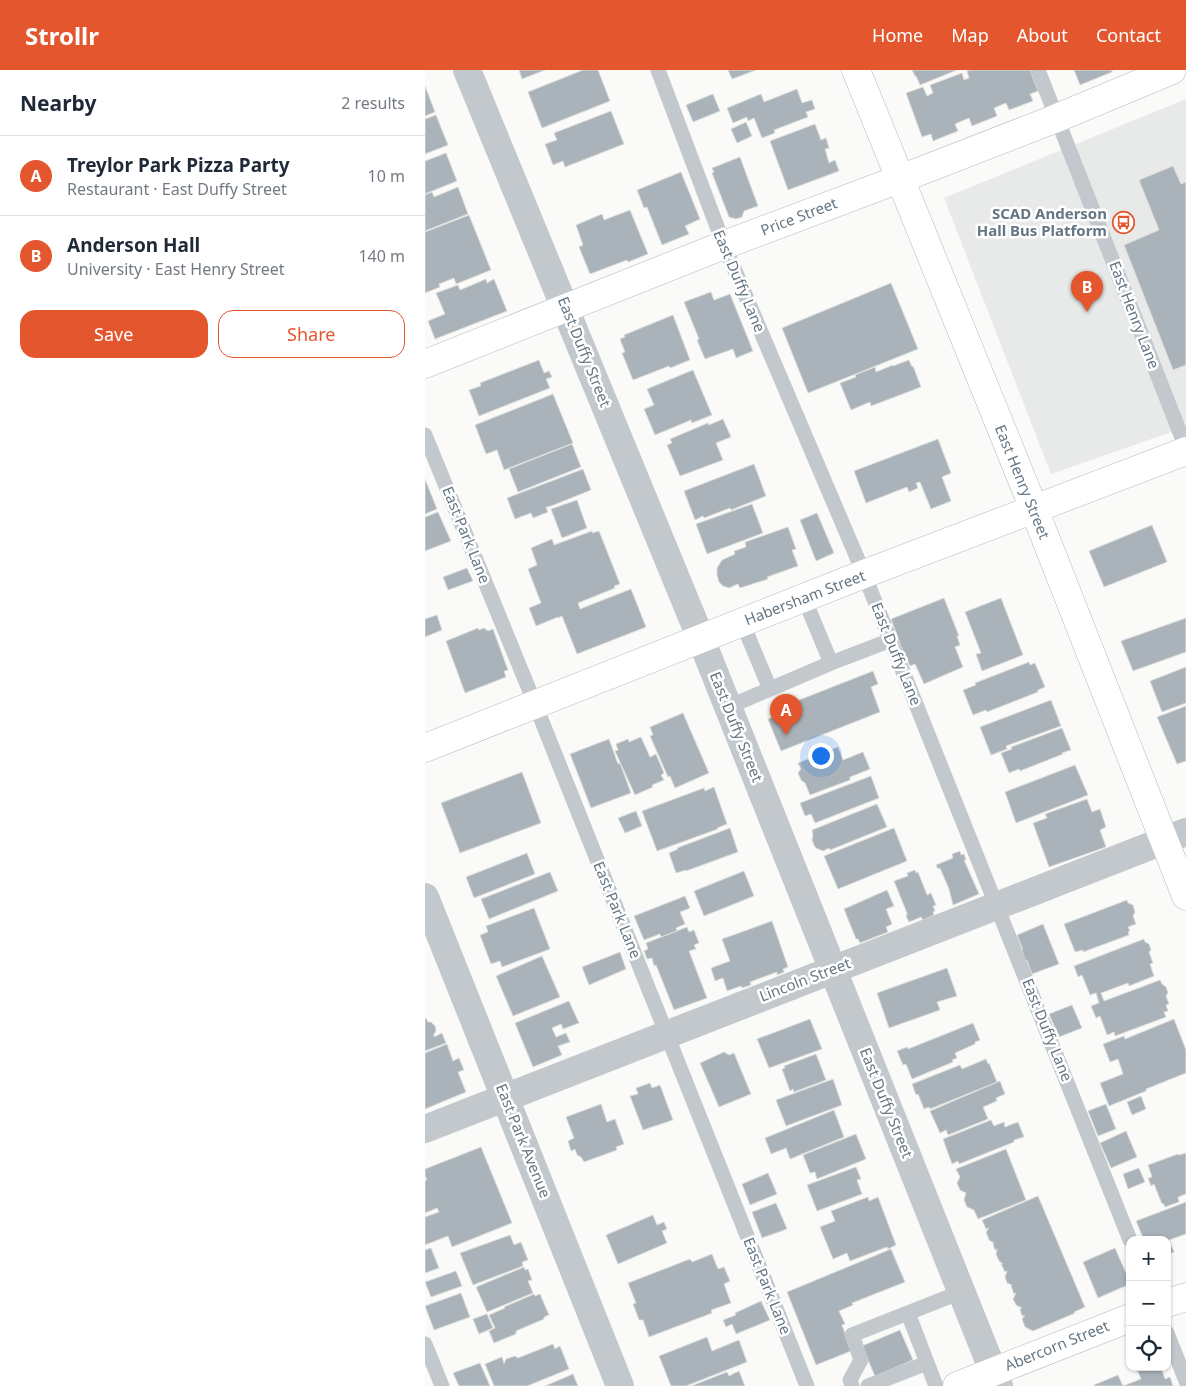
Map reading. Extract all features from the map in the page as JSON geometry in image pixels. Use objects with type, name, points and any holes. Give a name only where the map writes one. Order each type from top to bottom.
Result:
[{"type":"main road","name":"East Henry Street","points":[[856,70],[1033,509],[1175,836],[1186,896]]},
{"type":"main road","name":"Price Street","points":[[425,364],[724,245],[1057,118],[1172,70]]},
{"type":"main road","name":"Habersham Street","points":[[425,748],[864,574],[1186,450]]},
{"type":"main road","points":[[1171,1303],[1186,1297]]},
{"type":"main road","name":"Abercorn Street","points":[[957,1386],[996,1379],[1126,1320]]},
{"type":"street","name":"East Duffy Street","points":[[467,70],[701,639],[996,1379]]},
{"type":"street","name":"Lincoln Street","points":[[425,1129],[1175,836]]},
{"type":"street","name":"East Park Avenue","points":[[425,897],[620,1386]]},
{"type":"lane","name":"East Duffy Lane","points":[[658,70],[724,245],[891,640],[1128,1236]]},
{"type":"lane","name":"East Henry Lane","points":[[1038,70],[1186,450]]},
{"type":"lane","name":"East Park Lane","points":[[425,435],[535,704],[807,1386]]},
{"type":"lane","points":[[804,598],[831,662]]},
{"type":"lane","points":[[742,622],[770,689]]},
{"type":"lane","points":[[728,707],[831,662],[891,640]]},
{"type":"lane","points":[[852,1386],[850,1380],[861,1360],[852,1335],[961,1292]]},
{"type":"lane","points":[[908,1313],[936,1386]]},
{"type":"lane","points":[[1171,1343],[1186,1380]]},
{"type":"lane","points":[[425,1344],[442,1386]]},
{"type":"lane","points":[[868,1386],[927,1363]]},
{"type":"shaded area","points":[[1186,99],[1186,427],[1051,474],[944,198]]},
{"type":"building","points":[[519,70],[545,70],[522,79]]},
{"type":"building","points":[[583,70],[598,70],[610,101],[542,128],[528,92]]},
{"type":"building","points":[[728,70],[756,70],[732,79]]},
{"type":"building","points":[[912,70],[957,70],[920,85]]},
{"type":"building","points":[[1030,70],[1038,91],[1030,94],[1033,101],[1009,110],[1006,103],[994,108],[997,116],[972,126],[969,118],[955,124],[958,131],[933,141],[931,134],[922,137],[906,93],[923,87],[927,96],[933,93],[930,85],[962,73],[964,80],[969,78],[967,71]]},
{"type":"building","points":[[1074,70],[1112,70],[1112,72],[1080,85]]},
{"type":"building","points":[[425,86],[435,112],[425,116]]},
{"type":"building","points":[[797,89],[802,103],[812,100],[815,109],[806,112],[808,117],[774,130],[775,133],[762,138],[754,118],[748,121],[747,117],[733,123],[727,108],[761,94],[764,102]]},
{"type":"building","points":[[713,94],[720,111],[693,122],[686,105]]},
{"type":"building","points":[[611,111],[624,144],[565,167],[563,161],[553,165],[545,144],[557,140],[554,133]]},
{"type":"building","points":[[436,115],[448,145],[425,154],[425,119]]},
{"type":"building","points":[[746,122],[752,136],[737,143],[731,129]]},
{"type":"building","points":[[815,124],[821,140],[826,138],[829,148],[825,149],[829,163],[835,160],[839,171],[788,190],[770,141]]},
{"type":"building","points":[[446,153],[457,181],[425,194],[425,161]]},
{"type":"building","points":[[740,157],[758,206],[744,211],[742,217],[736,219],[729,217],[712,173],[714,172],[712,168]]},
{"type":"building","points":[[1173,166],[1181,184],[1186,182],[1186,365],[1173,370],[1124,245],[1159,230],[1139,180]]},
{"type":"building","points":[[681,172],[700,219],[685,226],[689,234],[662,245],[647,207],[644,208],[637,190]]},
{"type":"building","points":[[458,187],[468,214],[425,231],[425,195],[432,192],[434,197]]},
{"type":"building","points":[[630,210],[648,254],[590,274],[579,247],[583,245],[576,225],[602,214],[604,220]]},
{"type":"building","points":[[469,215],[491,270],[456,284],[454,278],[439,284],[440,287],[425,293],[425,232]]},
{"type":"building","points":[[486,279],[487,283],[494,279],[507,311],[435,339],[428,321],[445,314],[436,293],[458,285],[460,290]]},
{"type":"building","points":[[891,283],[918,349],[808,393],[782,328]]},
{"type":"building","points":[[711,292],[714,300],[730,294],[753,351],[736,358],[733,349],[705,359],[684,302]]},
{"type":"building","points":[[673,315],[690,360],[633,380],[622,353],[625,352],[620,339],[625,337],[624,335]]},
{"type":"building","points":[[539,360],[544,373],[549,371],[552,377],[546,379],[550,388],[479,416],[469,390],[481,386],[480,383]]},
{"type":"building","points":[[909,360],[921,387],[871,406],[870,402],[851,410],[840,383],[875,367],[876,372]]},
{"type":"building","points":[[693,370],[712,415],[692,423],[691,420],[655,435],[644,409],[654,405],[647,389]]},
{"type":"building","points":[[553,394],[573,443],[504,470],[497,450],[486,454],[475,425]]},
{"type":"building","points":[[723,419],[731,437],[716,443],[723,460],[680,476],[667,445],[672,443],[670,439],[708,423],[709,425]]},
{"type":"building","points":[[938,439],[951,473],[942,477],[951,501],[931,509],[920,482],[916,483],[918,488],[909,492],[907,487],[866,503],[854,471]]},
{"type":"building","points":[[572,444],[581,467],[518,492],[509,469]]},
{"type":"building","points":[[754,464],[766,496],[731,510],[730,508],[695,520],[684,491]]},
{"type":"building","points":[[583,469],[591,490],[546,507],[548,512],[533,518],[531,513],[515,519],[507,498]]},
{"type":"building","points":[[425,479],[437,509],[425,514]]},
{"type":"building","points":[[577,500],[587,528],[562,538],[551,509]]},
{"type":"building","points":[[752,504],[763,533],[707,554],[696,524]]},
{"type":"building","points":[[438,512],[451,541],[425,551],[425,517]]},
{"type":"building","points":[[817,513],[834,553],[816,561],[800,520]]},
{"type":"building","points":[[1152,525],[1167,562],[1104,587],[1089,551]]},
{"type":"building","points":[[788,527],[796,549],[792,550],[798,566],[767,577],[768,579],[740,588],[738,584],[729,588],[719,582],[717,568],[722,560],[735,554],[734,551],[746,547],[745,542]]},
{"type":"building","points":[[592,531],[592,533],[599,531],[620,584],[614,586],[615,588],[578,603],[580,609],[631,589],[646,627],[577,654],[562,616],[536,626],[529,608],[541,603],[528,569],[537,565],[531,548],[552,539],[554,545]]},
{"type":"building","points":[[467,568],[473,581],[448,590],[443,577]]},
{"type":"building","points":[[944,598],[959,636],[957,636],[960,645],[955,647],[963,667],[924,684],[915,664],[910,666],[905,657],[891,619]]},
{"type":"building","points":[[1001,598],[1023,655],[982,671],[976,654],[981,653],[965,612]]},
{"type":"building","points":[[437,615],[442,630],[425,637],[425,619]]},
{"type":"building","points":[[1186,618],[1186,652],[1133,671],[1121,641]]},
{"type":"building","points":[[478,628],[479,630],[484,628],[488,631],[493,629],[508,670],[504,671],[506,677],[465,693],[446,641]]},
{"type":"building","points":[[1029,662],[1030,665],[1035,663],[1045,687],[1038,690],[1038,692],[987,712],[986,710],[973,715],[963,690],[976,685],[975,683]]},
{"type":"building","points":[[1186,667],[1186,703],[1162,712],[1150,681]]},
{"type":"building","points":[[873,671],[878,684],[871,687],[880,712],[781,751],[768,719],[791,710],[789,704]]},
{"type":"building","points":[[1051,700],[1061,726],[1006,746],[1007,749],[991,755],[980,727]]},
{"type":"building","points":[[1186,706],[1186,761],[1177,764],[1157,717]]},
{"type":"building","points":[[683,713],[709,773],[675,788],[670,776],[668,777],[650,736],[653,735],[650,727]]},
{"type":"building","points":[[1062,728],[1071,750],[1020,771],[1019,769],[1009,773],[1001,753],[1012,749],[1011,747]]},
{"type":"building","points":[[641,737],[650,757],[656,754],[664,773],[661,775],[664,780],[635,795],[615,751],[618,750],[616,744],[628,739],[629,742]]},
{"type":"building","points":[[609,739],[631,793],[591,808],[570,754]]},
{"type":"building","points":[[838,747],[843,760],[863,752],[870,769],[850,777],[850,780],[810,795],[798,773],[801,769],[798,763]]},
{"type":"building","points":[[1075,765],[1088,795],[1016,823],[1005,792]]},
{"type":"building","points":[[522,772],[541,823],[460,853],[441,803]]},
{"type":"building","points":[[871,776],[879,798],[815,823],[811,814],[805,816],[800,803]]},
{"type":"building","points":[[714,787],[727,824],[657,851],[642,811],[704,788],[705,791]]},
{"type":"building","points":[[1087,799],[1092,812],[1100,809],[1106,827],[1100,830],[1106,847],[1049,867],[1033,823],[1047,818],[1045,814]]},
{"type":"building","points":[[877,804],[887,827],[830,850],[829,848],[823,851],[816,848],[812,840],[812,830]]},
{"type":"building","points":[[636,811],[642,826],[625,833],[618,818]]},
{"type":"building","points":[[730,828],[738,852],[676,873],[669,853],[677,848]]},
{"type":"building","points":[[894,828],[907,861],[838,889],[824,856]]},
{"type":"building","points":[[960,851],[961,855],[964,854],[966,860],[964,860],[979,894],[953,905],[949,889],[940,868],[938,869],[936,865],[953,858],[952,854]]},
{"type":"building","points":[[527,853],[535,874],[474,898],[466,877]]},
{"type":"building","points":[[915,870],[916,873],[918,872],[927,895],[931,893],[936,905],[933,906],[934,915],[923,920],[921,917],[909,922],[894,881],[908,876],[907,873]]},
{"type":"building","points":[[744,871],[754,896],[704,916],[694,891]]},
{"type":"building","points":[[550,872],[558,891],[489,919],[481,899]]},
{"type":"building","points":[[887,890],[894,906],[886,909],[892,924],[886,927],[888,932],[860,943],[856,939],[844,909]]},
{"type":"building","points":[[685,896],[690,908],[680,912],[685,924],[676,928],[677,931],[661,937],[660,934],[644,940],[634,916]]},
{"type":"building","points":[[1127,900],[1128,903],[1133,905],[1135,912],[1133,916],[1136,924],[1128,927],[1129,935],[1083,952],[1083,950],[1075,952],[1064,924]]},
{"type":"building","points":[[534,908],[550,949],[502,967],[500,961],[491,964],[480,935],[488,932],[486,926]]},
{"type":"building","points":[[772,921],[788,967],[783,969],[784,972],[777,975],[777,972],[750,982],[751,985],[727,991],[723,978],[715,981],[711,968],[730,961],[722,939]]},
{"type":"building","points":[[1043,924],[1059,964],[1032,974],[1027,960],[1024,961],[1020,951],[1023,950],[1017,935]]},
{"type":"building","points":[[687,927],[689,932],[694,930],[699,943],[694,945],[696,949],[689,951],[707,998],[674,1010],[656,965],[654,966],[652,958],[647,959],[644,951],[648,949],[646,943]]},
{"type":"building","points":[[1144,939],[1149,944],[1151,950],[1149,952],[1153,963],[1150,964],[1154,976],[1129,986],[1128,983],[1101,993],[1104,1001],[1160,980],[1168,993],[1166,996],[1169,1004],[1166,1005],[1168,1011],[1164,1012],[1166,1017],[1115,1036],[1114,1032],[1107,1035],[1100,1016],[1096,1018],[1091,1006],[1099,1003],[1096,993],[1090,995],[1082,975],[1078,977],[1074,966]]},
{"type":"building","points":[[620,952],[626,969],[589,985],[582,967]]},
{"type":"building","points":[[542,956],[560,997],[513,1016],[496,976]]},
{"type":"building","points":[[947,968],[957,996],[937,1002],[940,1010],[889,1028],[877,993]]},
{"type":"building","points":[[569,1001],[579,1023],[563,1029],[561,1024],[552,1028],[556,1037],[566,1033],[570,1042],[558,1046],[562,1055],[533,1067],[515,1023]]},
{"type":"building","points":[[1072,1005],[1082,1028],[1059,1037],[1049,1014]]},
{"type":"building","points":[[425,1019],[428,1022],[435,1026],[434,1037],[442,1033],[446,1043],[425,1051]]},
{"type":"building","points":[[810,1019],[822,1049],[769,1068],[757,1039]]},
{"type":"building","points":[[1174,1019],[1186,1050],[1186,1073],[1109,1106],[1100,1083],[1123,1074],[1118,1059],[1110,1062],[1103,1044],[1124,1036],[1125,1039]]},
{"type":"building","points":[[973,1023],[980,1040],[955,1053],[957,1058],[952,1060],[953,1062],[912,1079],[906,1064],[903,1065],[897,1051],[907,1047],[908,1049]]},
{"type":"building","points":[[447,1044],[453,1061],[459,1058],[464,1070],[458,1072],[466,1092],[425,1109],[425,1053]]},
{"type":"building","points":[[724,1052],[729,1055],[734,1053],[751,1094],[719,1107],[700,1063]]},
{"type":"building","points":[[816,1054],[826,1080],[794,1092],[793,1089],[790,1091],[782,1069],[785,1068],[784,1066]]},
{"type":"building","points":[[986,1059],[997,1082],[930,1109],[929,1107],[924,1109],[912,1084],[960,1065],[962,1069]]},
{"type":"building","points":[[833,1079],[842,1105],[786,1126],[776,1100]]},
{"type":"building","points":[[1000,1081],[1005,1094],[996,1098],[997,1101],[983,1107],[988,1119],[948,1135],[946,1130],[940,1133],[930,1111]]},
{"type":"building","points":[[650,1083],[652,1088],[660,1085],[673,1120],[643,1130],[630,1096],[638,1094],[636,1088]]},
{"type":"building","points":[[1141,1096],[1146,1109],[1132,1115],[1127,1102]]},
{"type":"building","points":[[601,1104],[607,1122],[615,1119],[624,1144],[616,1147],[617,1150],[584,1162],[577,1155],[575,1149],[571,1151],[568,1141],[574,1138],[566,1117]]},
{"type":"building","points":[[1106,1104],[1116,1129],[1098,1136],[1088,1111]]},
{"type":"building","points":[[834,1110],[844,1137],[790,1159],[786,1148],[771,1154],[765,1138]]},
{"type":"building","points":[[991,1120],[994,1126],[1004,1122],[1005,1127],[1018,1122],[1024,1137],[959,1164],[958,1161],[952,1164],[943,1139]]},
{"type":"building","points":[[1126,1131],[1137,1157],[1111,1168],[1100,1143]]},
{"type":"building","points":[[856,1134],[866,1159],[817,1179],[815,1172],[810,1173],[803,1155]]},
{"type":"building","points":[[481,1147],[512,1223],[452,1247],[448,1236],[425,1245],[425,1217],[439,1212],[437,1208],[425,1213],[425,1180],[427,1180],[425,1169]]},
{"type":"building","points":[[1006,1149],[1026,1200],[978,1219],[974,1210],[967,1207],[964,1200],[966,1193],[960,1190],[957,1183],[960,1177],[956,1169]]},
{"type":"building","points":[[1186,1153],[1186,1194],[1178,1197],[1179,1202],[1165,1207],[1154,1184],[1151,1186],[1148,1178],[1152,1177],[1148,1165]]},
{"type":"building","points":[[856,1167],[861,1179],[857,1180],[862,1194],[817,1211],[807,1185]]},
{"type":"building","points":[[1139,1168],[1145,1182],[1128,1189],[1123,1174]]},
{"type":"building","points":[[768,1173],[777,1194],[750,1205],[742,1184]]},
{"type":"building","points":[[1038,1196],[1085,1307],[1033,1331],[1025,1327],[1022,1319],[1025,1315],[1022,1316],[1020,1309],[1022,1308],[1016,1305],[1013,1299],[1016,1293],[1014,1294],[1012,1285],[1007,1283],[1005,1277],[1007,1271],[1005,1272],[1001,1264],[1003,1264],[999,1261],[996,1254],[997,1249],[995,1250],[994,1243],[989,1240],[986,1232],[989,1228],[986,1229],[982,1220]]},
{"type":"building","points":[[868,1197],[869,1201],[878,1197],[896,1245],[850,1261],[847,1253],[833,1259],[820,1227],[835,1221],[831,1211]]},
{"type":"building","points":[[1186,1202],[1186,1234],[1171,1239],[1171,1236],[1142,1236],[1136,1221]]},
{"type":"building","points":[[776,1203],[787,1229],[762,1238],[752,1212]]},
{"type":"building","points":[[653,1215],[657,1225],[664,1222],[667,1229],[662,1231],[667,1243],[618,1264],[606,1235]]},
{"type":"building","points":[[510,1235],[514,1245],[521,1242],[528,1260],[522,1262],[523,1266],[473,1285],[460,1253]]},
{"type":"building","points":[[431,1248],[439,1268],[425,1273],[425,1250]]},
{"type":"building","points":[[1115,1248],[1126,1273],[1126,1286],[1098,1298],[1083,1262]]},
{"type":"building","points":[[891,1249],[905,1282],[852,1303],[853,1305],[839,1311],[845,1324],[842,1325],[851,1351],[816,1365],[787,1292]]},
{"type":"building","points":[[712,1254],[718,1269],[724,1267],[730,1281],[724,1284],[731,1303],[711,1310],[712,1313],[649,1337],[643,1320],[639,1320],[633,1304],[636,1303],[628,1283],[690,1259],[692,1262]]},
{"type":"building","points":[[524,1267],[525,1270],[528,1269],[532,1280],[528,1281],[533,1293],[487,1312],[476,1287]]},
{"type":"building","points":[[456,1271],[462,1286],[431,1297],[425,1282]]},
{"type":"building","points":[[461,1293],[470,1317],[434,1330],[425,1306]]},
{"type":"building","points":[[534,1294],[535,1296],[540,1294],[549,1315],[516,1331],[516,1334],[494,1343],[489,1331],[495,1328],[489,1315]]},
{"type":"building","points":[[761,1301],[770,1320],[736,1334],[732,1324],[726,1327],[723,1320]]},
{"type":"building","points":[[487,1314],[493,1328],[479,1334],[473,1319]]},
{"type":"building","points":[[900,1330],[913,1360],[875,1376],[862,1346]]},
{"type":"building","points":[[707,1337],[712,1351],[739,1340],[747,1362],[686,1386],[671,1386],[659,1356]]},
{"type":"building","points":[[553,1344],[555,1349],[560,1346],[569,1369],[527,1386],[494,1386],[485,1364],[502,1357],[504,1364],[506,1359],[515,1356],[518,1358]]},
{"type":"building","points":[[480,1363],[490,1386],[459,1386],[453,1373]]},
{"type":"building","points":[[739,1371],[745,1386],[691,1386],[727,1372],[729,1376]]},
{"type":"building","points":[[1138,1371],[1162,1371],[1165,1379],[1170,1377],[1173,1386],[1123,1386],[1141,1379]]},
{"type":"building","points":[[573,1374],[578,1386],[545,1386]]},
{"type":"building","points":[[1118,1375],[1123,1386],[1094,1386],[1094,1385]]},
{"type":"place","name":"SCAD Anderson Hall Bus Platform","points":[[1123,223]]},
{"type":"place","name":"Anderson Hall","points":[[1087,312]]},
{"type":"place","name":"Treylor Park Pizza Party","points":[[786,735]]}]
